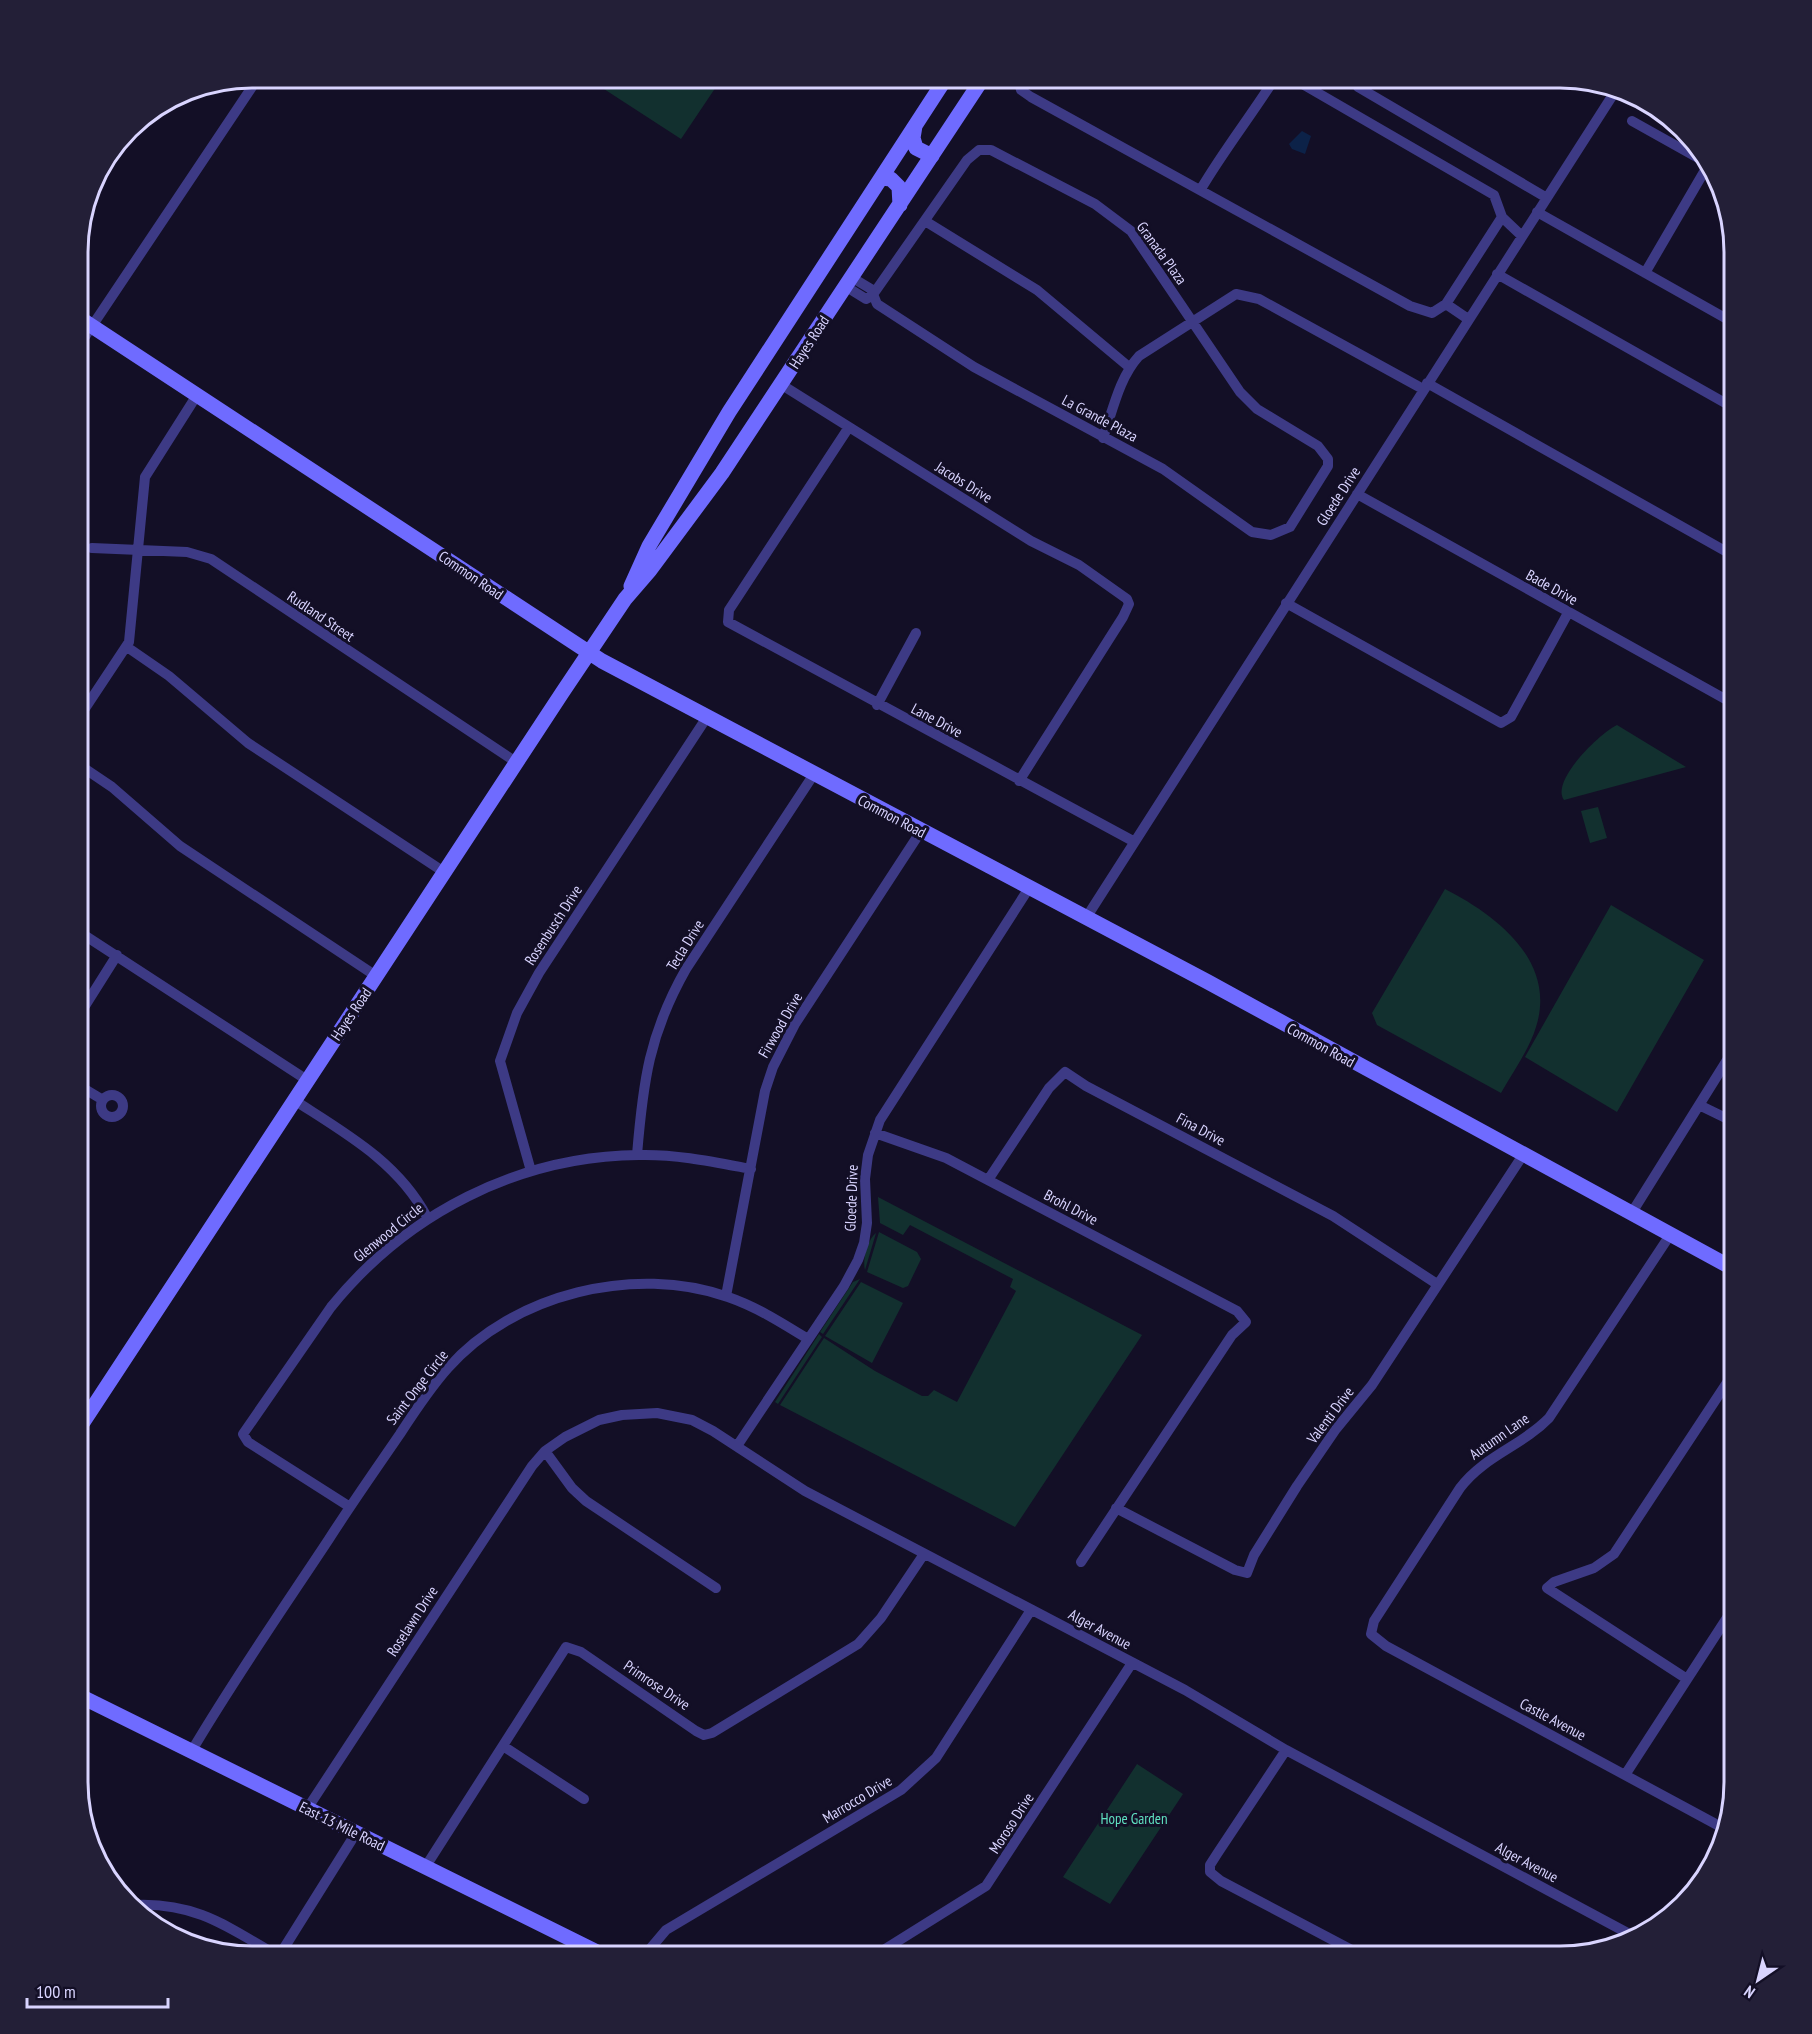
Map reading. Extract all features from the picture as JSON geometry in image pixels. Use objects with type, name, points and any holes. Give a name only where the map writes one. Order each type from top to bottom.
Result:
[{"type":"street","points":[[89,331],[251,88]]},
{"type":"street","name":"Hayes Road","points":[[625,599],[649,546],[755,371],[939,89]]},
{"type":"street","name":"Hayes Road","points":[[88,1415],[625,599],[708,492],[782,385],[976,89]]},
{"type":"street","points":[[1022,89],[1031,97],[1410,306],[1432,313],[1446,304],[1502,217]]},
{"type":"street","points":[[1201,189],[1227,145],[1248,120],[1268,89]]},
{"type":"street","points":[[1311,89],[1489,190],[1499,203],[1502,217],[1522,236]]},
{"type":"street","points":[[1361,89],[1547,198]]},
{"type":"street","name":"Gloede Drive","points":[[1086,918],[1133,841],[1612,97]]},
{"type":"street","points":[[1632,121],[1692,155]]},
{"type":"street","points":[[915,126],[913,138],[916,148],[932,156]]},
{"type":"street","name":"Granada Plaza","points":[[872,296],[973,154],[984,149],[991,150],[1095,204],[1131,231],[1247,400],[1271,419],[1324,452],[1328,466],[1308,502]]},
{"type":"street","points":[[1645,273],[1703,172]]},
{"type":"street","points":[[881,178],[891,179],[900,187],[900,205]]},
{"type":"street","points":[[1537,212],[1724,317]]},
{"type":"street","points":[[925,220],[1037,290],[1129,367]]},
{"type":"street","points":[[1497,274],[1724,402]]},
{"type":"street","name":"La Grande Plaza","points":[[848,282],[866,299],[872,296],[877,304],[974,368],[1184,482],[1252,532],[1271,535],[1281,532],[1290,527],[1308,502]]},
{"type":"street","points":[[1103,438],[1129,367],[1144,352],[1192,321],[1230,297],[1244,294],[1259,299],[1425,386],[1724,550]]},
{"type":"street","points":[[1446,304],[1468,319]]},
{"type":"street","name":"Common Road","points":[[89,324],[589,654],[1086,918],[1724,1264]]},
{"type":"street","name":"Jacobs Drive","points":[[782,385],[1031,541],[1097,576],[1124,594],[1129,604],[1124,617],[1019,781]]},
{"type":"street","points":[[89,703],[127,647],[131,636],[145,477],[197,395]]},
{"type":"street","name":"Lane Drive","points":[[849,427],[729,610],[728,622],[1133,841]]},
{"type":"street","points":[[688,480],[708,492]]},
{"type":"street","name":"Bade Drive","points":[[1357,494],[1724,699]]},
{"type":"street","name":"Rudland Street","points":[[92,548],[187,552],[211,558],[516,762]]},
{"type":"street","points":[[1286,603],[1501,723],[1511,717],[1568,613]]},
{"type":"street","points":[[878,705],[916,633]]},
{"type":"street","points":[[127,647],[170,676],[248,743],[444,872]]},
{"type":"street","name":"Rosenbusch Drive","points":[[531,1171],[508,1085],[501,1071],[501,1052],[517,1013],[539,973],[707,717]]},
{"type":"street","points":[[89,771],[112,787],[180,846],[376,976]]},
{"type":"street","name":"Tecla Drive","points":[[637,1155],[645,1072],[655,1035],[670,997],[814,774]]},
{"type":"street","name":"Firwood Drive","points":[[726,1296],[765,1091],[781,1049],[921,831]]},
{"type":"street","name":"Gloede Drive","points":[[737,1446],[858,1260],[867,1223],[865,1179],[867,1155],[892,1098],[1029,888]]},
{"type":"street","points":[[89,937],[307,1080]]},
{"type":"street","points":[[89,1000],[117,955]]},
{"type":"street","points":[[1631,1214],[1724,1065]]},
{"type":"street","name":"Fina Drive","points":[[988,1180],[1049,1088],[1065,1072],[1086,1086],[1333,1216],[1437,1284]]},
{"type":"street","points":[[88,1091],[103,1100]]},
{"type":"street","points":[[294,1100],[387,1163],[418,1199],[427,1217]]},
{"type":"street","points":[[1700,1105],[1724,1117]]},
{"type":"street","name":"Brohl Drive","points":[[875,1133],[926,1148],[1237,1311],[1246,1322],[1232,1335],[1116,1508]]},
{"type":"street","name":"Glenwood Circle","points":[[350,1507],[248,1442],[243,1434],[313,1330],[347,1287],[375,1259],[427,1217],[485,1188],[531,1171],[637,1155],[706,1160],[751,1169]]},
{"type":"street","name":"Valenti Drive","points":[[1116,1508],[1235,1570],[1247,1573],[1254,1554],[1297,1486],[1336,1429],[1372,1385],[1523,1155]]},
{"type":"street","name":"Autumn Lane","points":[[1371,1634],[1374,1621],[1460,1488],[1477,1469],[1535,1431],[1549,1418],[1670,1235]]},
{"type":"street","name":"Saint Onge Circle","points":[[191,1752],[350,1507],[448,1367],[479,1340],[508,1320],[546,1303],[588,1291],[622,1285],[666,1285],[726,1296],[763,1312],[808,1339]]},
{"type":"street","points":[[1687,1679],[1547,1588],[1554,1582],[1594,1568],[1614,1554],[1724,1387]]},
{"type":"street","points":[[88,1407],[92,1409]]},
{"type":"street","name":"Alger Avenue","points":[[545,1451],[581,1427],[599,1420],[640,1413],[657,1413],[692,1420],[737,1446],[805,1491],[1185,1690],[1286,1750],[1625,1932]]},
{"type":"street","points":[[545,1451],[572,1488],[586,1500],[716,1587]]},
{"type":"street","name":"Roselawn Drive","points":[[307,1809],[532,1466],[545,1451]]},
{"type":"street","points":[[1081,1562],[1116,1508]]},
{"type":"street","name":"Primrose Drive","points":[[426,1866],[566,1647],[581,1652],[696,1731],[704,1735],[712,1733],[858,1644],[881,1618],[924,1554]]},
{"type":"street","name":"Marrocco Drive","points":[[652,1946],[666,1930],[901,1790],[922,1773],[936,1758],[1031,1610]]},
{"type":"street","points":[[1625,1775],[1724,1622]]},
{"type":"street","name":"Castle Avenue","points":[[1371,1634],[1386,1646],[1717,1825]]},
{"type":"street","name":"Moroso Drive","points":[[890,1946],[986,1886],[1132,1663]]},
{"type":"street","name":"East 13 Mile Road","points":[[88,1700],[585,1946]]},
{"type":"street","points":[[504,1746],[584,1799]]},
{"type":"street","points":[[1286,1750],[1214,1860],[1210,1872],[1221,1881],[1344,1946]]},
{"type":"street","points":[[284,1946],[356,1833]]},
{"type":"street","points":[[143,1905],[154,1904],[199,1912],[260,1946]]},
{"type":"green space","points":[[603,88],[715,88],[681,139]]},
{"type":"green space","points":[[1617,725],[1686,767],[1564,800],[1562,792],[1564,781],[1570,770],[1589,747]]},
{"type":"green space","points":[[1598,807],[1607,838],[1590,843],[1581,811]]},
{"type":"green space","points":[[1445,889],[1484,912],[1502,927],[1518,943],[1530,961],[1538,981],[1540,1003],[1536,1027],[1525,1052],[1501,1093],[1377,1025],[1372,1013]]},
{"type":"green space","points":[[1611,905],[1704,960],[1617,1112],[1525,1057]]},
{"type":"green space","points":[[878,1197],[1142,1335],[1015,1527],[780,1405],[824,1338],[875,1371],[922,1396],[928,1396],[934,1390],[957,1402],[1016,1291],[1010,1287],[1013,1279],[910,1225],[903,1235],[880,1223]]},
{"type":"green space","points":[[879,1232],[917,1252],[921,1259],[908,1286],[903,1288],[867,1272]]},
{"type":"green space","points":[[876,1233],[865,1270],[866,1250]]},
{"type":"green space","points":[[860,1279],[823,1334],[820,1332],[853,1282]]},
{"type":"green space","points":[[861,1282],[903,1303],[872,1363],[825,1336]]},
{"type":"green space","points":[[819,1334],[822,1337],[778,1404],[775,1402]]},
{"type":"green space","name":"Hope Garden","points":[[1137,1764],[1183,1794],[1110,1904],[1063,1877]]},
{"type":"water","points":[[1302,131],[1311,136],[1305,154],[1292,149],[1289,144]]}]
